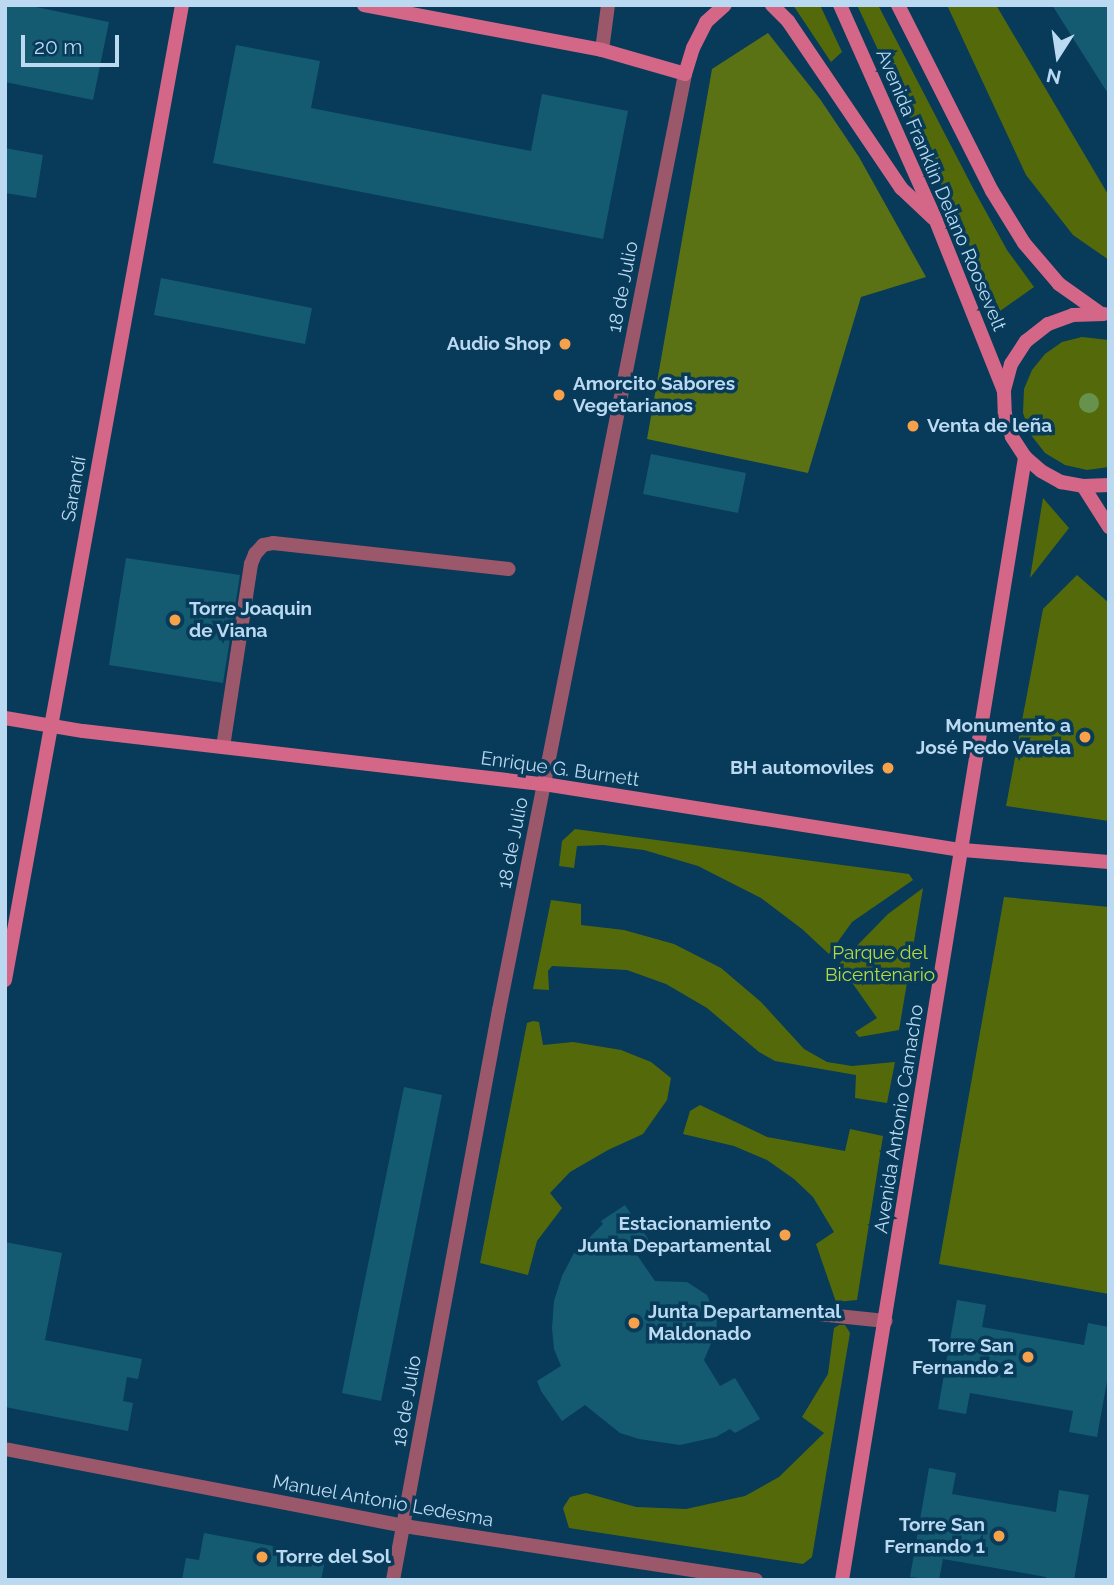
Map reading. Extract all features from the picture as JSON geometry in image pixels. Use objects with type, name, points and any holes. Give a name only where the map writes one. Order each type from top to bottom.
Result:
[{"type":"street","name":"Sarandí","points":[[5,980],[182,5]]},
{"type":"street","points":[[364,5],[602,50],[685,74],[693,48],[706,22],[725,5]]},
{"type":"street","points":[[602,50],[608,5]]},
{"type":"street","points":[[772,5],[788,21],[901,188],[936,221]]},
{"type":"street","name":"Avenida Franklin Delano Roosevelt","points":[[841,5],[936,221],[1004,391]]},
{"type":"street","name":"Avenida Franklin Delano Roosevelt","points":[[898,5],[992,191],[1024,243],[1059,284],[1105,314]]},
{"type":"street","name":"18 de Julio","points":[[393,1580],[544,784],[685,74]]},
{"type":"street","points":[[1105,314],[1073,315],[1048,324],[1026,341],[1012,364],[1004,391],[1005,414],[1012,437],[1025,457],[1041,471],[1061,482],[1083,486],[1109,485]]},
{"type":"street","name":"Avenida Antonio Camacho","points":[[842,1580],[1025,457]]},
{"type":"street","points":[[1083,486],[1109,527]]},
{"type":"street","points":[[223,747],[251,564],[263,545],[273,542],[509,569]]},
{"type":"street","name":"Enrique G. Burnett","points":[[5,718],[51,726],[544,784],[963,850],[1109,862]]},
{"type":"street","points":[[818,1314],[886,1321]]},
{"type":"street","name":"Manuel Antonio Ledesma","points":[[5,1449],[404,1526],[756,1580]]},
{"type":"green space","points":[[793,5],[820,5],[842,52],[831,62]]},
{"type":"green space","points":[[857,5],[878,5],[1007,250],[1034,287],[1000,311]]},
{"type":"green space","points":[[947,5],[996,5],[1109,196],[1109,260],[1073,235],[1026,175]]},
{"type":"green space","points":[[768,33],[820,99],[859,157],[926,277],[861,297],[808,473],[647,439],[712,69]]},
{"type":"green space","points":[[1082,337],[1109,340],[1109,467],[1087,470],[1065,465],[1045,453],[1031,435],[1023,413],[1024,389],[1032,370],[1045,354],[1062,342]]},
{"type":"green space","points":[[1043,498],[1069,528],[1030,578]]},
{"type":"green space","points":[[1077,575],[1109,603],[1109,821],[1006,806],[1043,609]]},
{"type":"green space","points":[[575,829],[909,874],[913,880],[852,922],[829,954],[802,929],[761,898],[698,866],[644,850],[603,845],[577,846],[574,868],[559,866],[562,841]]},
{"type":"green space","name":"Parque del Bicentenario","points":[[923,888],[899,1030],[859,1037],[855,1032],[877,1018],[839,964],[888,914]]},
{"type":"green space","points":[[1004,897],[1109,907],[1109,1294],[939,1264]]},
{"type":"green space","points":[[551,900],[581,904],[581,925],[624,930],[674,944],[721,968],[761,1002],[804,1049],[827,1062],[852,1066],[895,1062],[887,1103],[855,1098],[856,1075],[775,1061],[759,1052],[707,1008],[666,984],[627,970],[552,966],[548,971],[549,990],[533,989]]},
{"type":"green space","points":[[539,1022],[543,1045],[573,1042],[621,1050],[651,1062],[671,1078],[667,1100],[643,1134],[570,1172],[550,1193],[562,1208],[537,1241],[528,1275],[480,1263],[527,1023]]},
{"type":"green space","points":[[700,1105],[767,1137],[845,1151],[850,1129],[883,1136],[857,1300],[836,1302],[816,1244],[834,1232],[813,1197],[794,1179],[767,1160],[734,1146],[683,1134],[690,1111]]},
{"type":"green space","points":[[845,1325],[850,1333],[812,1557],[803,1564],[569,1528],[563,1508],[570,1497],[586,1493],[636,1507],[686,1509],[745,1496],[779,1477],[824,1433],[802,1417],[828,1374],[834,1328]]},
{"type":"building","points":[[5,5],[26,5],[109,22],[93,100],[5,82]]},
{"type":"building","points":[[1052,5],[1109,5],[1107,92]]},
{"type":"building","points":[[236,45],[320,61],[311,108],[531,151],[542,94],[628,111],[603,239],[213,163]]},
{"type":"building","points":[[5,148],[43,155],[36,198],[5,193]]},
{"type":"building","points":[[161,278],[312,308],[305,344],[154,315]]},
{"type":"building","points":[[651,454],[746,473],[738,513],[643,494]]},
{"type":"building","name":"Torre Joaquin de Viana","points":[[126,558],[240,575],[223,683],[109,665]]},
{"type":"building","points":[[404,1087],[442,1095],[381,1401],[342,1393]]},
{"type":"building","name":"Junta Departamental Maldonado","points":[[625,1205],[653,1246],[637,1255],[655,1281],[687,1282],[707,1295],[717,1318],[716,1332],[704,1360],[720,1386],[735,1378],[760,1419],[735,1433],[730,1429],[716,1437],[680,1445],[639,1439],[620,1433],[585,1405],[562,1421],[541,1391],[537,1381],[561,1366],[554,1349],[552,1328],[554,1301],[562,1276],[574,1253],[603,1224],[601,1221]]},
{"type":"building","points":[[5,1242],[62,1253],[45,1340],[142,1359],[138,1379],[127,1377],[123,1401],[133,1403],[128,1431],[5,1407]]},
{"type":"building","name":"Torre San Fernando 2","points":[[957,1300],[986,1305],[982,1327],[1084,1345],[1088,1323],[1109,1327],[1109,1370],[1097,1437],[1069,1432],[1073,1411],[970,1393],[966,1414],[938,1409]]},
{"type":"building","name":"Torre San Fernando 1","points":[[929,1468],[956,1473],[952,1494],[1056,1512],[1059,1490],[1089,1495],[1074,1580],[1045,1580],[1046,1577],[943,1559],[939,1580],[910,1577]]},
{"type":"building","name":"Torre del Sol","points":[[204,1533],[326,1556],[321,1580],[182,1580],[186,1558],[199,1560]]},
{"type":"place","name":"Audio Shop","points":[[565,344]]},
{"type":"place","name":"Amorcito Sabores Vegetarianos","points":[[559,395]]},
{"type":"place","name":"Venta de leña","points":[[913,426]]},
{"type":"place","name":"Torre Joaquin de Viana","points":[[175,620]]},
{"type":"place","name":"Monumento a José Pedo Varela","points":[[1085,737]]},
{"type":"place","name":"BH automoviles","points":[[888,768]]},
{"type":"place","name":"Estacionamiento Junta Departamental","points":[[785,1235]]},
{"type":"place","name":"Junta Departamental Maldonado","points":[[634,1323]]},
{"type":"place","name":"Torre San Fernando 2","points":[[1028,1357]]},
{"type":"place","name":"Torre San Fernando 1","points":[[999,1536]]},
{"type":"place","name":"Torre del Sol","points":[[262,1557]]}]
